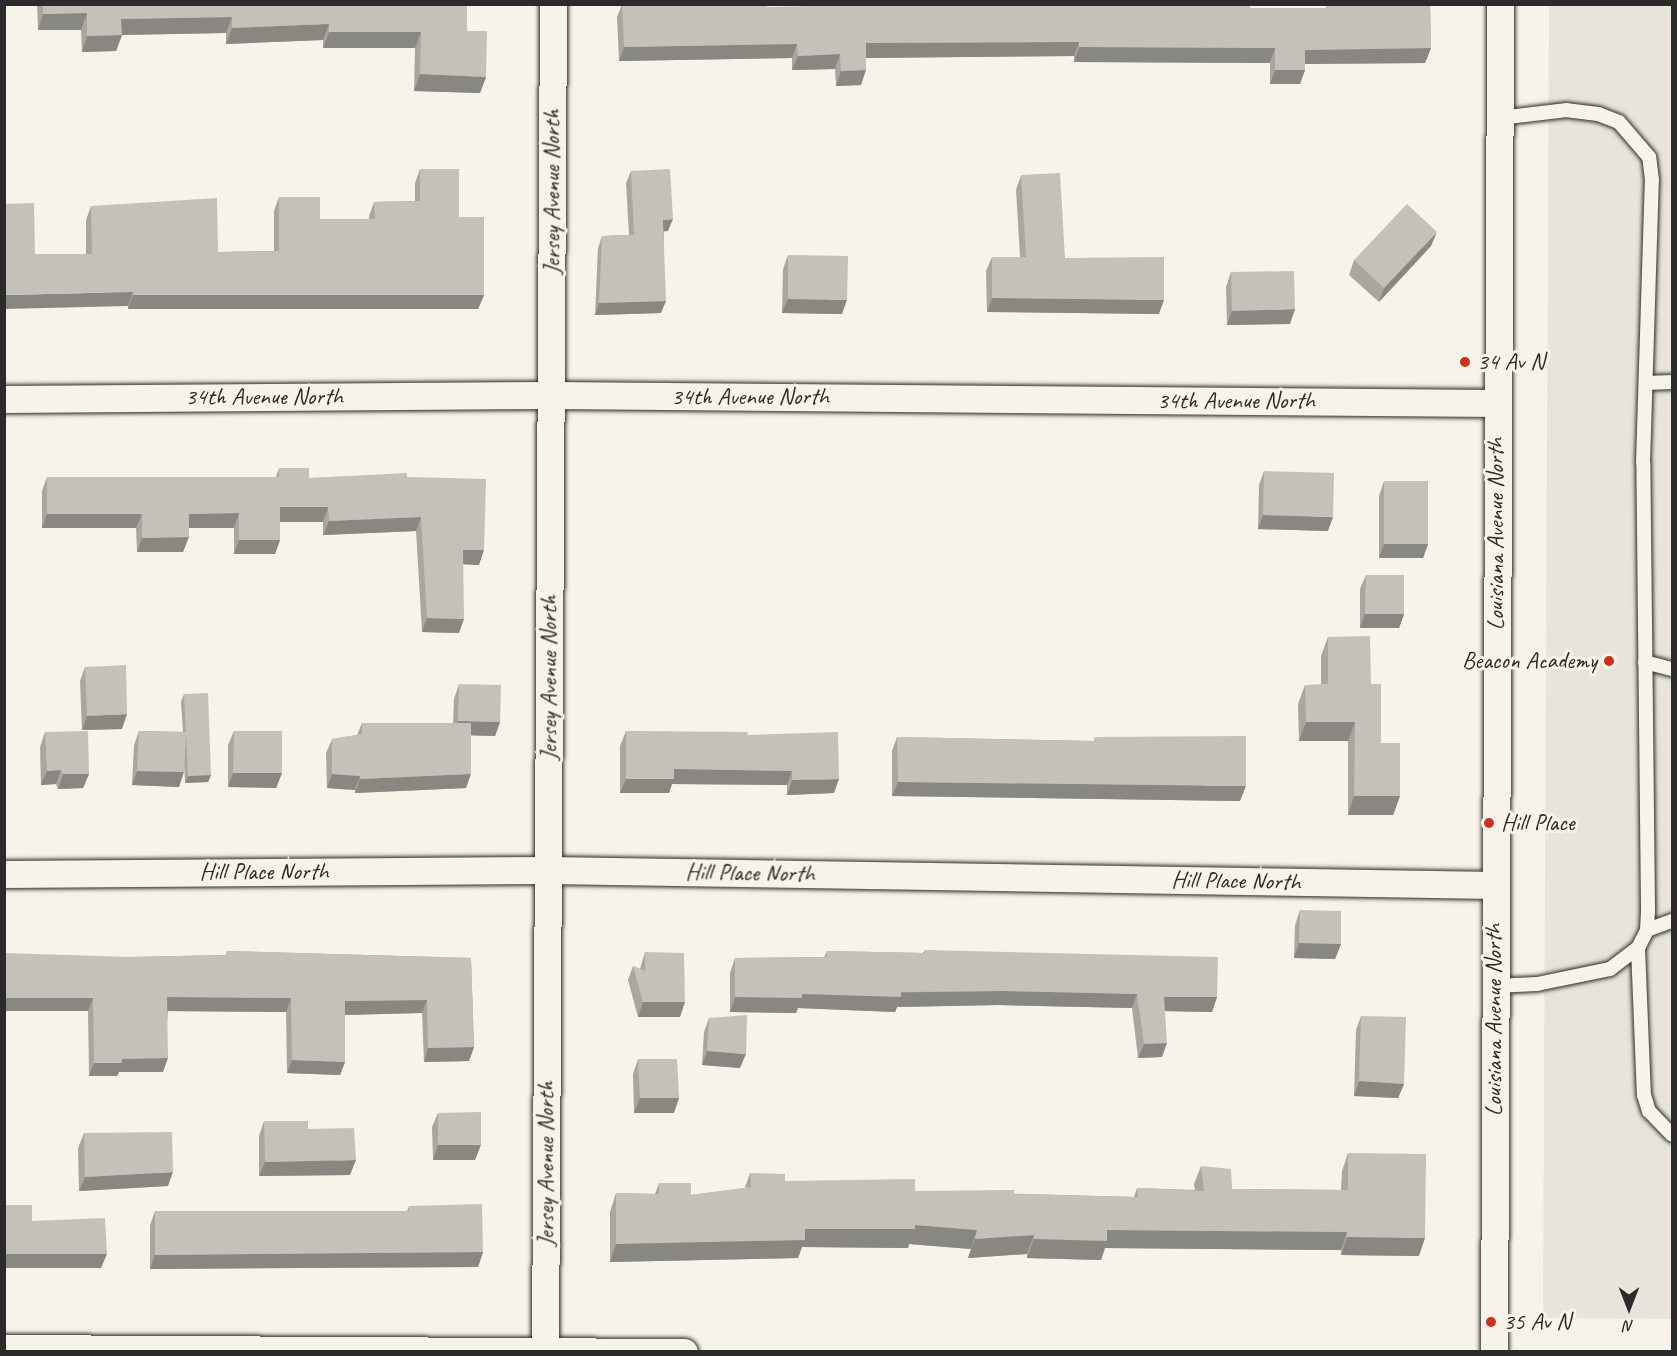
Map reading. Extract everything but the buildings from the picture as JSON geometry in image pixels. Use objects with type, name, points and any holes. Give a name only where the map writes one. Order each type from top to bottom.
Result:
[{"type":"street","name":"Jersey Avenue North","points":[[545,1351],[553,4]]},
{"type":"street","name":"Louisiana Avenue North","points":[[1494,1352],[1496,403],[1500,4]]},
{"type":"street","name":"34th Avenue North","points":[[4,399],[551,395],[1496,403]]},
{"type":"street","name":"Hill Place North","points":[[4,874],[548,870],[1495,885]]},
{"type":"street","points":[[4,1348],[684,1352]]},
{"type":"lane","points":[[1494,986],[1579,978],[1610,969],[1638,948],[1647,930],[1646,383],[1652,180],[1649,157],[1618,122],[1598,114],[1567,110],[1499,117]]},
{"type":"lane","points":[[1646,383],[1672,382]]},
{"type":"lane","points":[[1645,662],[1672,669]]},
{"type":"lane","points":[[1647,930],[1672,921]]},
{"type":"lane","points":[[1638,948],[1644,1095],[1649,1111],[1672,1135]]},
{"type":"shaded area","name":"Beacon Academy","points":[[1549,5],[1672,5],[1672,1319],[1543,1318]]},
{"type":"place","name":"34 Av N","points":[[1465,362]]},
{"type":"place","name":"Beacon Academy","points":[[1609,661]]},
{"type":"place","name":"Hill Place","points":[[1489,823]]},
{"type":"place","name":"35 Av N","points":[[1491,1322]]}]
